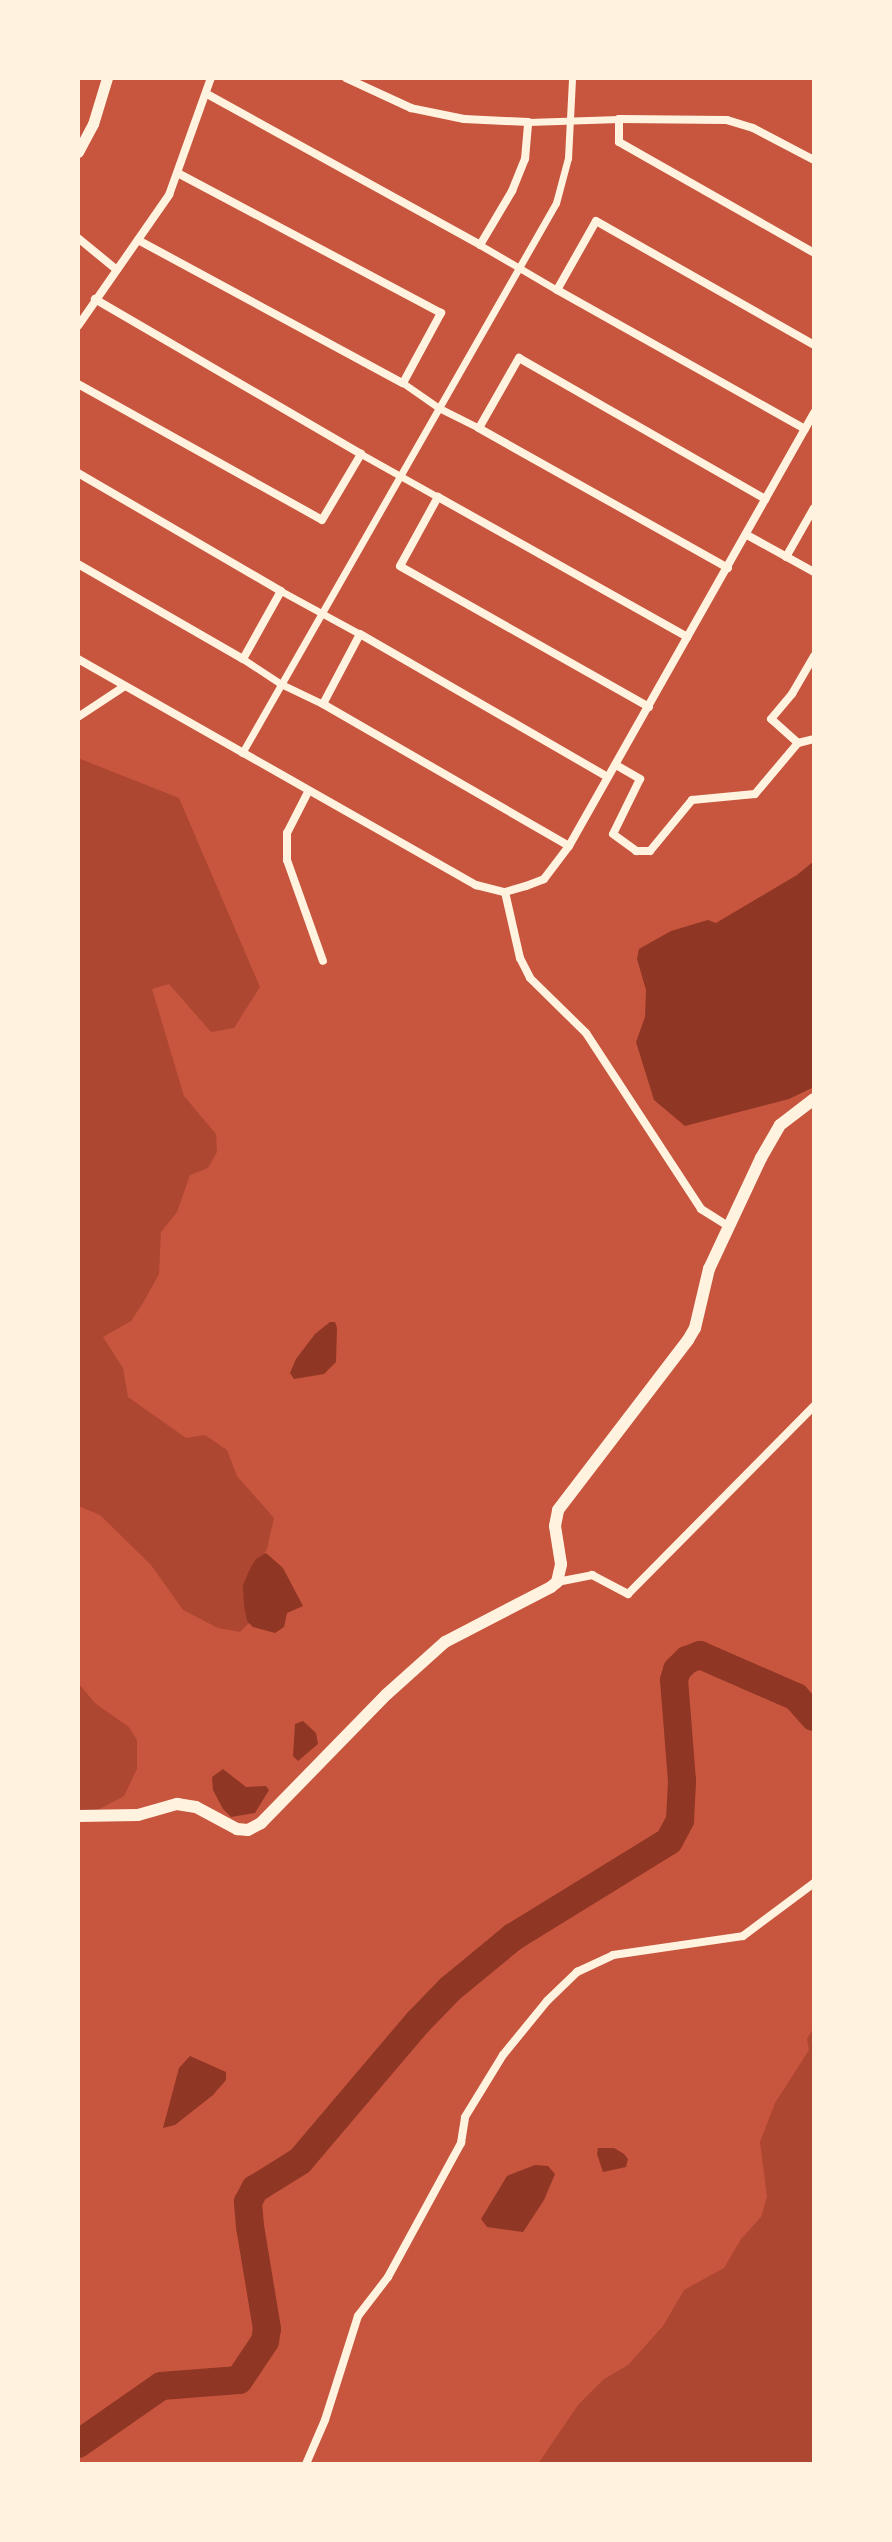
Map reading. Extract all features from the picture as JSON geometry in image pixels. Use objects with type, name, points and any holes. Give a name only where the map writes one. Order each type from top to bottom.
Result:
[{"type":"main road","points":[[78,1816],[138,1815],[177,1804],[196,1807],[237,1829],[248,1830],[261,1823],[387,1694],[445,1642],[557,1582],[561,1564],[555,1526],[558,1510],[688,1340],[695,1328],[709,1269],[780,1125],[814,1099]]},
{"type":"street","points":[[78,152],[93,124],[107,78]]},
{"type":"street","points":[[78,326],[169,195],[211,78]]},
{"type":"street","points":[[346,78],[411,108],[464,119],[528,122],[571,119],[727,120],[767,134],[814,160]]},
{"type":"street","points":[[242,753],[556,203],[568,158],[572,78]]},
{"type":"street","points":[[207,94],[805,429]]},
{"type":"street","points":[[619,119],[619,142],[814,253]]},
{"type":"street","points":[[480,245],[512,191],[525,159],[528,122]]},
{"type":"street","points":[[178,173],[441,313],[403,383]]},
{"type":"street","points":[[557,290],[596,221],[814,345]]},
{"type":"street","points":[[78,238],[117,270]]},
{"type":"street","points":[[138,240],[403,383],[439,408],[728,568]]},
{"type":"street","points":[[95,299],[361,454],[687,637]]},
{"type":"street","points":[[479,428],[519,358],[765,499]]},
{"type":"street","points":[[78,384],[322,520],[361,454]]},
{"type":"street","points":[[78,659],[476,885],[505,892],[544,879],[569,846],[616,765],[814,413]]},
{"type":"street","points":[[78,473],[608,777]]},
{"type":"street","points":[[438,497],[400,566],[649,707]]},
{"type":"street","points":[[786,557],[814,508]]},
{"type":"street","points":[[747,535],[814,572]]},
{"type":"street","points":[[78,564],[281,684],[323,704],[569,846]]},
{"type":"street","points":[[243,659],[281,591]]},
{"type":"street","points":[[323,704],[360,634]]},
{"type":"street","points":[[798,743],[771,719],[792,694],[814,656]]},
{"type":"street","points":[[78,717],[125,686]]},
{"type":"street","points":[[616,765],[640,779],[613,834],[636,851],[650,851],[692,800],[755,794],[798,743],[814,739]]},
{"type":"street","points":[[308,792],[287,833],[287,860],[323,961]]},
{"type":"street","points":[[505,892],[520,958],[530,978],[586,1033],[701,1209],[731,1227]]},
{"type":"street","points":[[557,1582],[592,1575],[628,1594],[814,1406]]},
{"type":"street","points":[[306,2464],[325,2420],[358,2316],[388,2277],[461,2143],[465,2117],[503,2055],[547,2001],[577,1972],[613,1955],[743,1936],[814,1883]]},
{"type":"shaded area","points":[[78,758],[179,798],[260,987],[234,1028],[211,1032],[169,984],[152,989],[184,1096],[216,1134],[217,1152],[208,1168],[190,1175],[177,1212],[161,1232],[159,1274],[143,1303],[131,1321],[103,1337],[123,1368],[128,1397],[186,1438],[205,1435],[227,1450],[237,1476],[274,1518],[267,1549],[245,1585],[251,1621],[240,1632],[218,1628],[183,1610],[151,1565],[100,1515],[78,1506]]},
{"type":"shaded area","points":[[814,861],[814,1087],[789,1099],[685,1126],[654,1100],[636,1042],[645,1017],[646,990],[637,959],[639,949],[671,931],[708,920],[716,923],[797,875]]},
{"type":"shaded area","points":[[330,1322],[335,1322],[337,1328],[336,1362],[324,1374],[294,1379],[290,1373],[296,1359],[315,1334]]},
{"type":"shaded area","points":[[266,1553],[283,1568],[303,1606],[287,1613],[284,1627],[275,1633],[253,1627],[247,1621],[244,1606],[243,1585],[256,1559]]},
{"type":"shaded area","points":[[78,1683],[96,1704],[129,1727],[137,1740],[137,1769],[124,1796],[96,1811],[78,1810]]},
{"type":"shaded area","points":[[303,1721],[316,1733],[318,1744],[298,1761],[293,1756],[295,1724]]},
{"type":"shaded area","points":[[223,1769],[246,1787],[266,1786],[269,1790],[255,1813],[231,1817],[223,1809],[213,1790],[212,1777]]},
{"type":"shaded area","points":[[814,2027],[814,2464],[538,2464],[578,2405],[604,2379],[628,2365],[663,2326],[684,2290],[724,2268],[741,2239],[761,2217],[767,2197],[760,2142],[775,2103],[809,2050],[807,2039]]},
{"type":"shaded area","points":[[190,2056],[226,2072],[226,2080],[213,2095],[175,2125],[163,2128],[179,2068]]},
{"type":"shaded area","points":[[598,2148],[614,2148],[624,2154],[628,2159],[626,2167],[603,2172]]},
{"type":"shaded area","points":[[535,2165],[548,2166],[555,2174],[544,2200],[523,2232],[487,2227],[481,2219],[507,2176]]},
{"type":"waterway","points":[[78,2444],[161,2386],[239,2380],[265,2341],[267,2329],[250,2226],[248,2202],[255,2189],[300,2161],[418,2022],[450,1989],[513,1937],[669,1841],[680,1820],[682,1781],[674,1680],[677,1670],[687,1660],[700,1655],[796,1697],[814,1717]]}]
